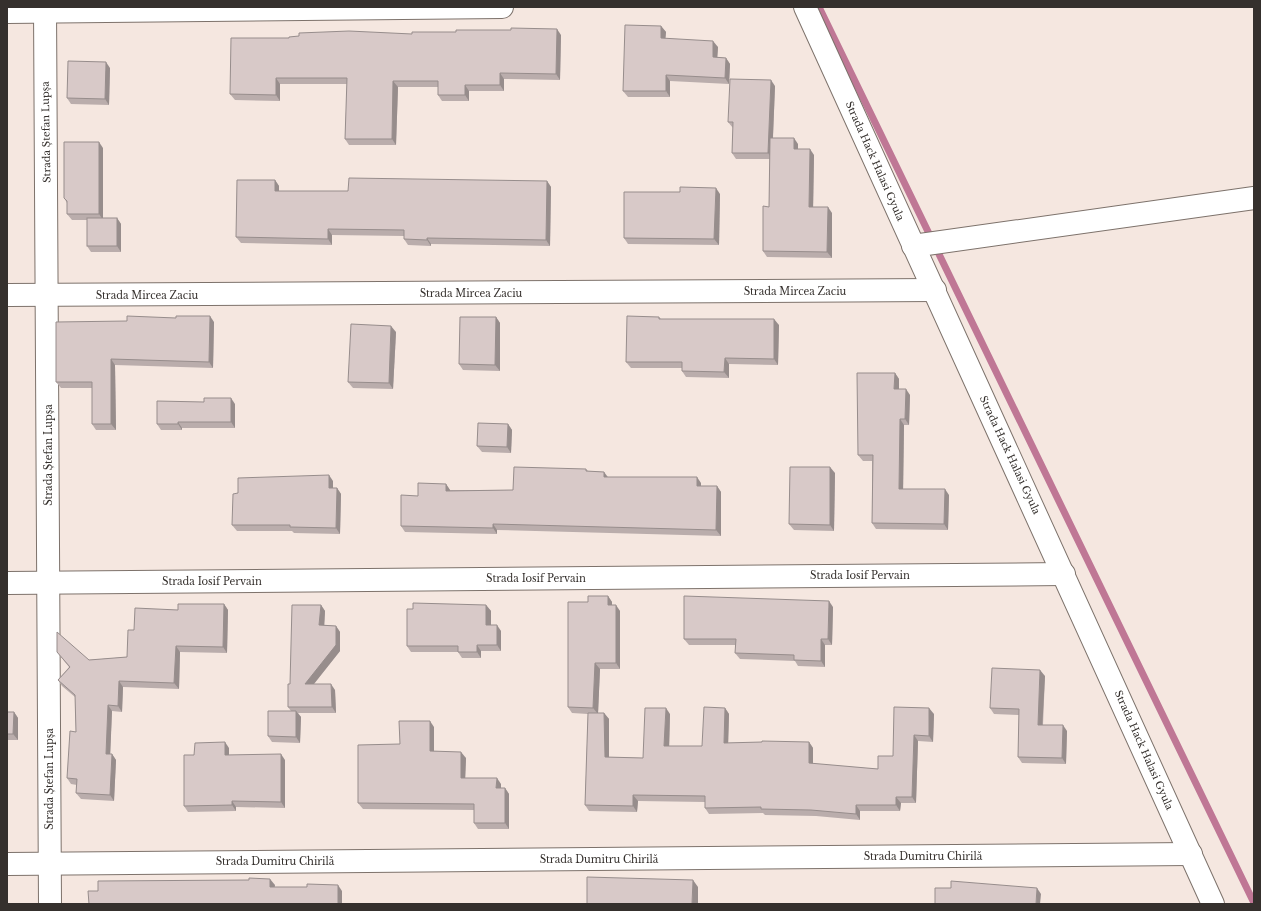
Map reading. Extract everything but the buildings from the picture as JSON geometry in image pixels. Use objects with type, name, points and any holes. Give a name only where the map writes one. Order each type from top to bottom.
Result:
[{"type":"street","points":[[7,12],[45,10],[502,7]]},
{"type":"street","name":"Strada Hack Halasi Gyula","points":[[805,7],[1214,904]]},
{"type":"street","name":"Strada Ștefan Lupșa","points":[[45,10],[50,904]]},
{"type":"street","points":[[914,246],[1254,198]]},
{"type":"street","name":"Strada Mircea Zaciu","points":[[7,295],[47,296],[935,290]]},
{"type":"street","name":"Strada Iosif Pervain","points":[[7,583],[1064,574]]},
{"type":"street","name":"Strada Dumitru Chirilă","points":[[7,864],[1191,854]]},
{"type":"waterway","points":[[819,7],[1254,903]]}]
